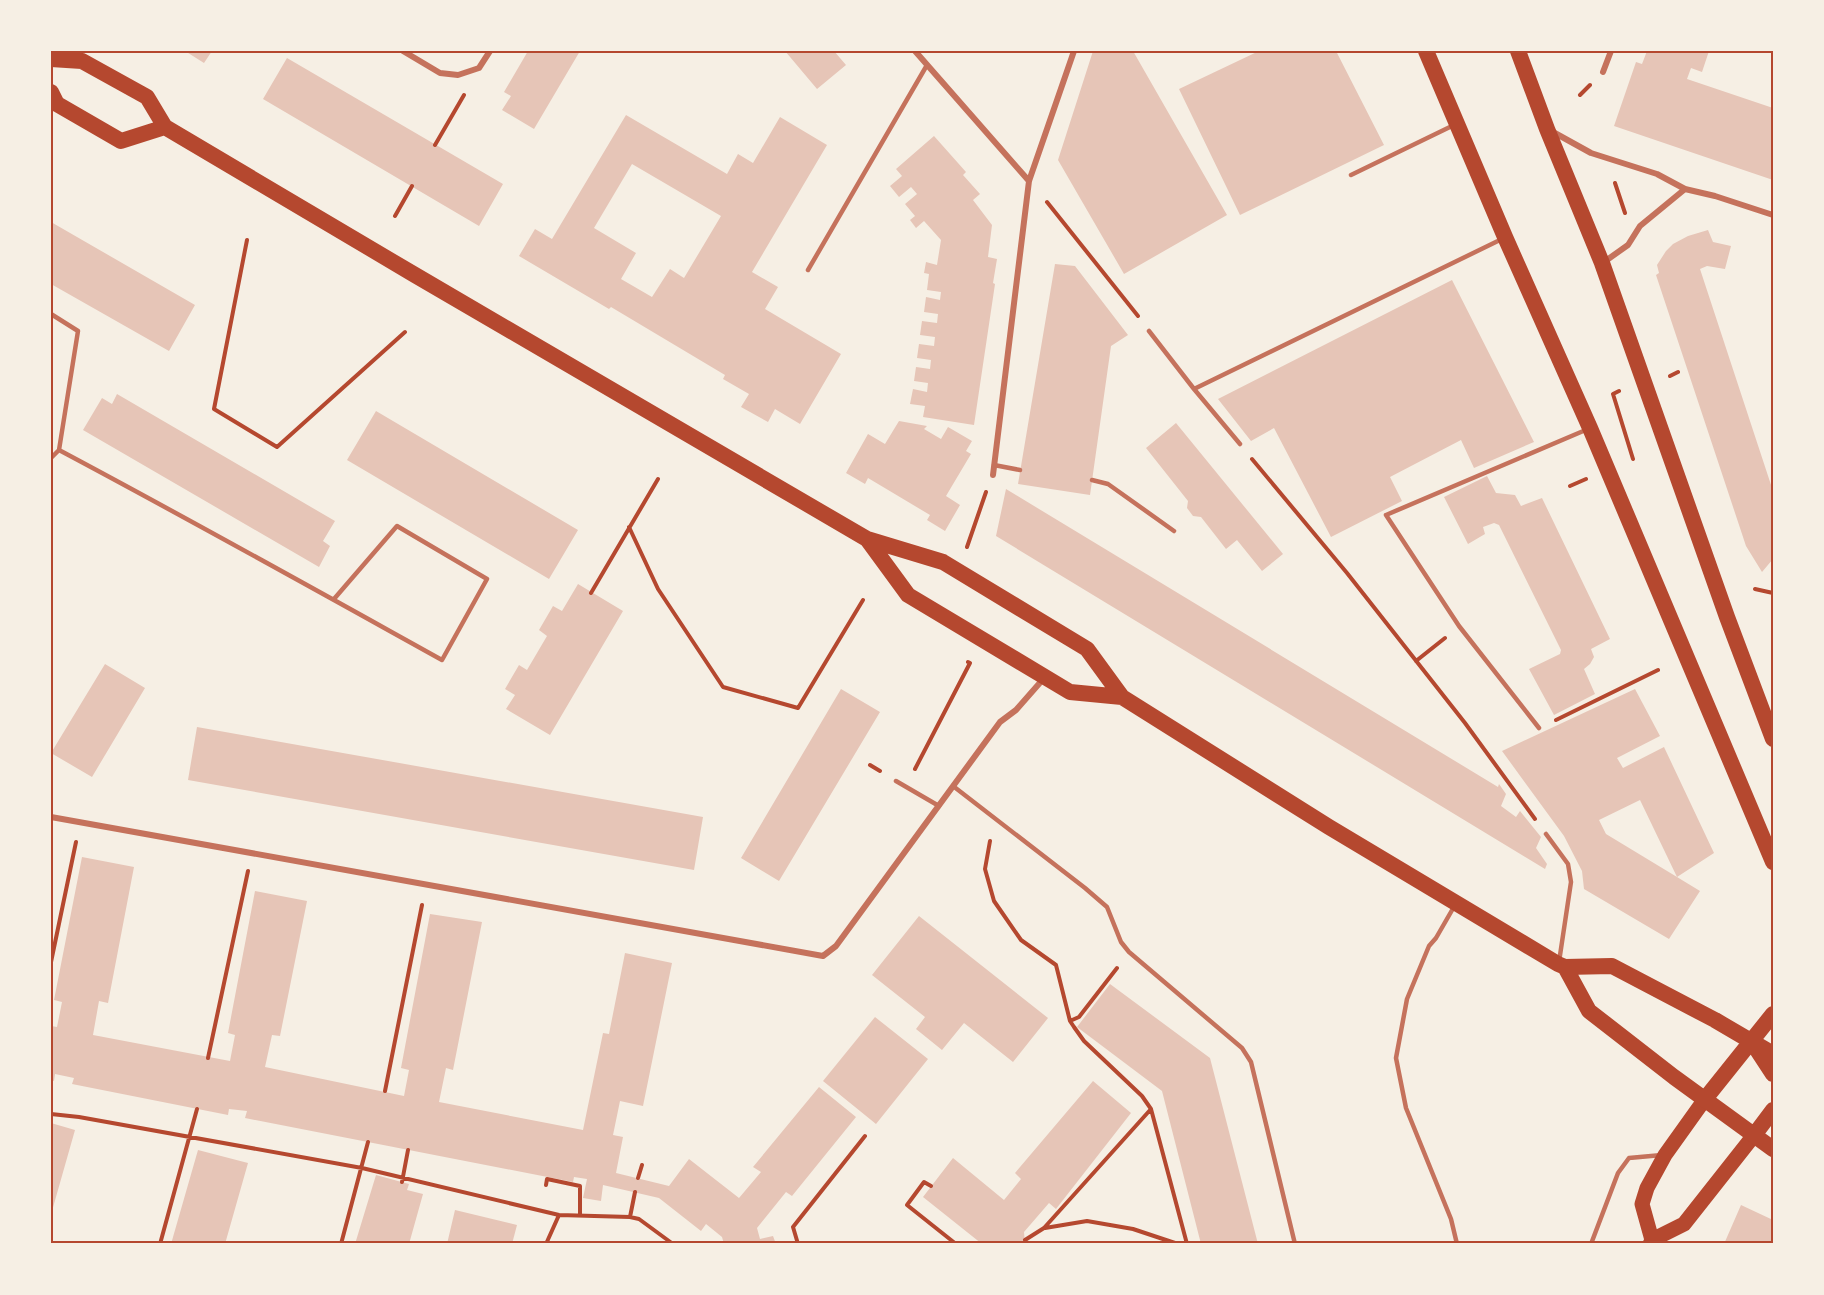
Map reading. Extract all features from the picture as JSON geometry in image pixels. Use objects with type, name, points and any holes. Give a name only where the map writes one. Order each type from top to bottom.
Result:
[{"type":"highway","points":[[1426,51],[1590,428],[1773,862]]},
{"type":"highway","points":[[1518,51],[1602,263],[1723,606],[1773,739]]},
{"type":"highway","points":[[51,59],[82,61],[147,98],[165,127],[721,455],[867,539],[943,562],[1087,649],[1122,697],[1329,827],[1561,966],[1589,1011],[1773,1149]]},
{"type":"highway","points":[[51,93],[57,104],[121,141],[165,127]]},
{"type":"highway","points":[[867,539],[908,595],[1071,692],[1122,697]]},
{"type":"highway","points":[[1561,966],[1611,966],[1715,1020],[1773,1054]]},
{"type":"highway","points":[[1705,1099],[1773,1014]]},
{"type":"highway","points":[[1752,1042],[1773,1074]]},
{"type":"highway","points":[[1755,1134],[1773,1110]]},
{"type":"main road","points":[[1705,1099],[1665,1155],[1652,1178],[1642,1204],[1651,1242],[1684,1224],[1755,1134]]},
{"type":"street","points":[[403,51],[440,73],[458,75],[479,68],[490,51]]},
{"type":"street","points":[[915,51],[1029,181]]},
{"type":"street","points":[[993,475],[1029,181],[1074,51]]},
{"type":"street","points":[[1603,72],[1611,51]]},
{"type":"street","points":[[1547,129],[1591,153],[1657,174],[1685,189],[1773,215]]},
{"type":"street","points":[[1602,263],[1628,245],[1640,226],[1685,189]]},
{"type":"street","points":[[51,817],[823,956],[836,946],[1000,722],[1016,710],[1045,677]]},
{"type":"lane","points":[[808,270],[927,65]]},
{"type":"lane","points":[[1351,175],[1458,123]]},
{"type":"lane","points":[[1194,389],[1505,237]]},
{"type":"lane","points":[[51,314],[78,331],[59,450],[51,458]]},
{"type":"lane","points":[[1149,331],[1240,444]]},
{"type":"lane","points":[[1539,728],[1459,626],[1386,515],[1590,428]]},
{"type":"lane","points":[[59,450],[181,514],[441,660],[487,579],[397,526],[334,599]]},
{"type":"lane","points":[[994,465],[1020,470]]},
{"type":"lane","points":[[1092,480],[1108,484],[1174,531]]},
{"type":"lane","points":[[896,781],[939,806]]},
{"type":"lane","points":[[953,786],[1107,907],[1121,942],[1129,952],[1242,1048],[1251,1062],[1295,1244]]},
{"type":"lane","points":[[1546,834],[1568,864],[1571,882],[1561,966]]},
{"type":"lane","points":[[1456,903],[1429,946],[1407,999],[1396,1058],[1406,1108],[1451,1219],[1457,1244]]},
{"type":"lane","points":[[1591,1244],[1618,1173],[1629,1158],[1665,1155]]},
{"type":"path","points":[[435,145],[479,68]]},
{"type":"path","points":[[1614,179],[1626,216]]},
{"type":"path","points":[[1029,181],[1073,233],[1149,331]]},
{"type":"path","points":[[395,216],[412,186]]},
{"type":"path","points":[[248,240],[214,409],[277,447],[405,332]]},
{"type":"path","points":[[1670,376],[1678,372]]},
{"type":"path","points":[[1619,391],[1613,394],[1634,458],[1626,461]]},
{"type":"path","points":[[1240,444],[1347,573],[1465,723],[1546,834]]},
{"type":"path","points":[[591,593],[658,479]]},
{"type":"path","points":[[1570,486],[1584,480]]},
{"type":"path","points":[[966,546],[986,491]]},
{"type":"path","points":[[629,527],[658,588],[723,687],[798,708],[863,600]]},
{"type":"path","points":[[1755,589],[1773,593]]},
{"type":"path","points":[[1416,661],[1459,626]]},
{"type":"path","points":[[914,772],[970,663]]},
{"type":"path","points":[[1539,728],[1658,670]]},
{"type":"path","points":[[51,962],[80,824]]},
{"type":"path","points":[[991,837],[985,869],[994,901],[1021,940],[1056,965],[1070,1021],[1084,1041],[1142,1096],[1151,1109],[1187,1244]]},
{"type":"path","points":[[208,1058],[252,853]]},
{"type":"path","points":[[385,1091],[426,884]]},
{"type":"path","points":[[1070,1021],[1078,1017],[1129,952]]},
{"type":"path","points":[[160,1244],[197,1109]]},
{"type":"path","points":[[1025,1240],[1044,1228],[1151,1109]]},
{"type":"path","points":[[51,1114],[79,1117],[362,1168],[559,1215],[630,1217],[639,1220],[673,1244]]},
{"type":"path","points":[[798,1244],[793,1227],[866,1136]]},
{"type":"path","points":[[341,1244],[368,1142]]},
{"type":"path","points":[[402,1182],[408,1150]]},
{"type":"path","points":[[638,1178],[642,1165]]},
{"type":"path","points":[[546,1185],[547,1179],[580,1186],[580,1215]]},
{"type":"path","points":[[931,1186],[924,1182],[907,1204],[956,1244]]},
{"type":"path","points":[[630,1217],[635,1192]]},
{"type":"path","points":[[546,1244],[559,1215]]},
{"type":"path","points":[[1044,1228],[1087,1221],[1132,1229],[1178,1244]]},
{"type":"building","points":[[185,51],[212,51],[204,63]]},
{"type":"building","points":[[528,51],[580,51],[534,129],[502,110],[511,96],[504,92]]},
{"type":"building","points":[[785,51],[834,51],[846,65],[817,89]]},
{"type":"building","points":[[1093,51],[1133,51],[1227,215],[1124,274],[1058,160]]},
{"type":"building","points":[[1259,51],[1336,51],[1384,145],[1240,215],[1179,89]]},
{"type":"building","points":[[1647,51],[1709,51],[1702,72],[1691,68],[1687,79],[1773,108],[1773,180],[1614,126],[1636,62],[1642,64]]},
{"type":"building","points":[[287,58],[503,184],[479,226],[263,99]]},
{"type":"building","points":[[626,115],[727,174],[738,154],[753,163],[780,117],[827,145],[752,272],[778,287],[765,309],[841,354],[800,424],[775,409],[768,422],[741,407],[749,394],[723,379],[725,375],[611,307],[609,309],[519,256],[535,229],[552,239]],"holes":[[[632,164],[721,216],[684,278],[670,269],[652,297],[621,279],[636,253],[594,228]]]},
{"type":"building","points":[[934,136],[966,172],[963,175],[980,194],[973,200],[992,225],[988,257],[997,259],[974,425],[923,417],[925,406],[910,404],[913,389],[927,392],[928,383],[914,381],[916,367],[930,369],[931,360],[917,358],[919,344],[934,346],[935,337],[920,335],[922,321],[937,323],[938,314],[924,312],[926,297],[940,300],[941,292],[927,290],[929,274],[924,273],[926,262],[937,265],[941,240],[924,221],[916,228],[910,220],[915,216],[905,204],[917,194],[911,187],[899,197],[890,186],[902,176],[896,169]]},
{"type":"building","points":[[51,222],[195,305],[169,351],[51,284]]},
{"type":"building","points":[[1708,230],[1713,242],[1731,246],[1725,269],[1707,266],[1700,269],[1773,491],[1773,559],[1762,572],[1746,546],[1656,275],[1659,273],[1657,265],[1673,244],[1688,236]]},
{"type":"building","points":[[1055,264],[1075,266],[1128,335],[1111,346],[1090,495],[1018,484]]},
{"type":"building","points":[[1452,280],[1534,442],[1474,468],[1461,440],[1390,477],[1402,501],[1331,537],[1274,428],[1251,441],[1218,399]]},
{"type":"building","points":[[117,394],[335,521],[323,541],[330,546],[319,567],[83,430],[102,398],[112,404]]},
{"type":"building","points":[[376,411],[578,530],[549,579],[347,460]]},
{"type":"building","points":[[899,421],[927,426],[924,429],[941,439],[948,427],[972,441],[966,451],[971,454],[946,496],[960,505],[945,531],[927,520],[930,515],[868,478],[865,484],[846,473],[868,434],[885,444]]},
{"type":"building","points":[[1176,423],[1283,554],[1262,571],[1237,540],[1226,549],[1201,517],[1193,516],[1187,508],[1188,501],[1146,448]]},
{"type":"building","points":[[1487,476],[1496,493],[1515,495],[1521,506],[1542,498],[1610,639],[1591,649],[1594,657],[1584,669],[1595,694],[1554,715],[1529,669],[1560,654],[1561,650],[1499,525],[1494,523],[1483,527],[1485,534],[1468,544],[1444,497]]},
{"type":"building","points":[[1006,489],[1498,787],[1499,784],[1506,794],[1501,806],[1516,817],[1520,811],[1541,837],[1536,848],[1547,864],[1545,869],[996,536]]},
{"type":"building","points":[[578,584],[623,611],[550,735],[506,709],[515,695],[505,689],[519,665],[527,670],[547,636],[539,630],[553,606],[562,611]]},
{"type":"building","points":[[105,664],[145,688],[92,777],[51,753]]},
{"type":"building","points":[[841,689],[880,712],[779,881],[741,858]]},
{"type":"building","points":[[1635,689],[1660,736],[1617,758],[1623,768],[1664,747],[1714,853],[1677,877],[1700,891],[1669,939],[1584,889],[1582,871],[1564,836],[1502,751]],"holes":[[[1640,800],[1677,877],[1606,834],[1599,820]]]},
{"type":"building","points":[[197,727],[703,817],[694,870],[188,780]]},
{"type":"building","points":[[82,857],[134,867],[108,1003],[99,1001],[93,1035],[230,1061],[235,1035],[228,1033],[255,891],[307,901],[280,1036],[272,1035],[265,1067],[404,1096],[409,1070],[401,1068],[430,914],[482,922],[453,1070],[446,1068],[439,1102],[583,1130],[603,1033],[609,1034],[625,953],[672,963],[643,1106],[620,1101],[613,1135],[623,1137],[616,1173],[669,1186],[689,1159],[739,1198],[761,1172],[753,1167],[819,1087],[856,1117],[792,1196],[786,1192],[757,1228],[760,1239],[773,1236],[776,1244],[724,1244],[722,1237],[706,1224],[701,1231],[659,1198],[603,1185],[601,1201],[583,1198],[587,1179],[574,1177],[573,1182],[245,1118],[247,1111],[229,1109],[228,1115],[72,1084],[74,1078],[55,1074],[54,1081],[51,1080],[51,1026],[57,1027],[62,1002],[54,1000]]},
{"type":"building","points":[[919,916],[1048,1018],[1013,1062],[964,1023],[942,1050],[916,1029],[925,1017],[872,975]]},
{"type":"building","points":[[1110,984],[1210,1058],[1258,1244],[1201,1244],[1162,1091],[1077,1027]]},
{"type":"building","points":[[875,1017],[928,1059],[876,1124],[823,1081]]},
{"type":"building","points":[[1093,1081],[1131,1113],[1056,1209],[1049,1203],[1024,1232],[1025,1244],[982,1244],[923,1197],[953,1158],[1004,1200],[1021,1179],[1015,1173]]},
{"type":"building","points":[[51,1123],[75,1130],[52,1211],[51,1211]]},
{"type":"building","points":[[198,1150],[248,1163],[225,1244],[171,1244]]},
{"type":"building","points":[[376,1175],[409,1184],[407,1190],[423,1194],[409,1244],[355,1244]]},
{"type":"building","points":[[1741,1205],[1773,1220],[1773,1244],[1724,1244]]},
{"type":"building","points":[[455,1210],[517,1225],[512,1244],[447,1244]]}]
